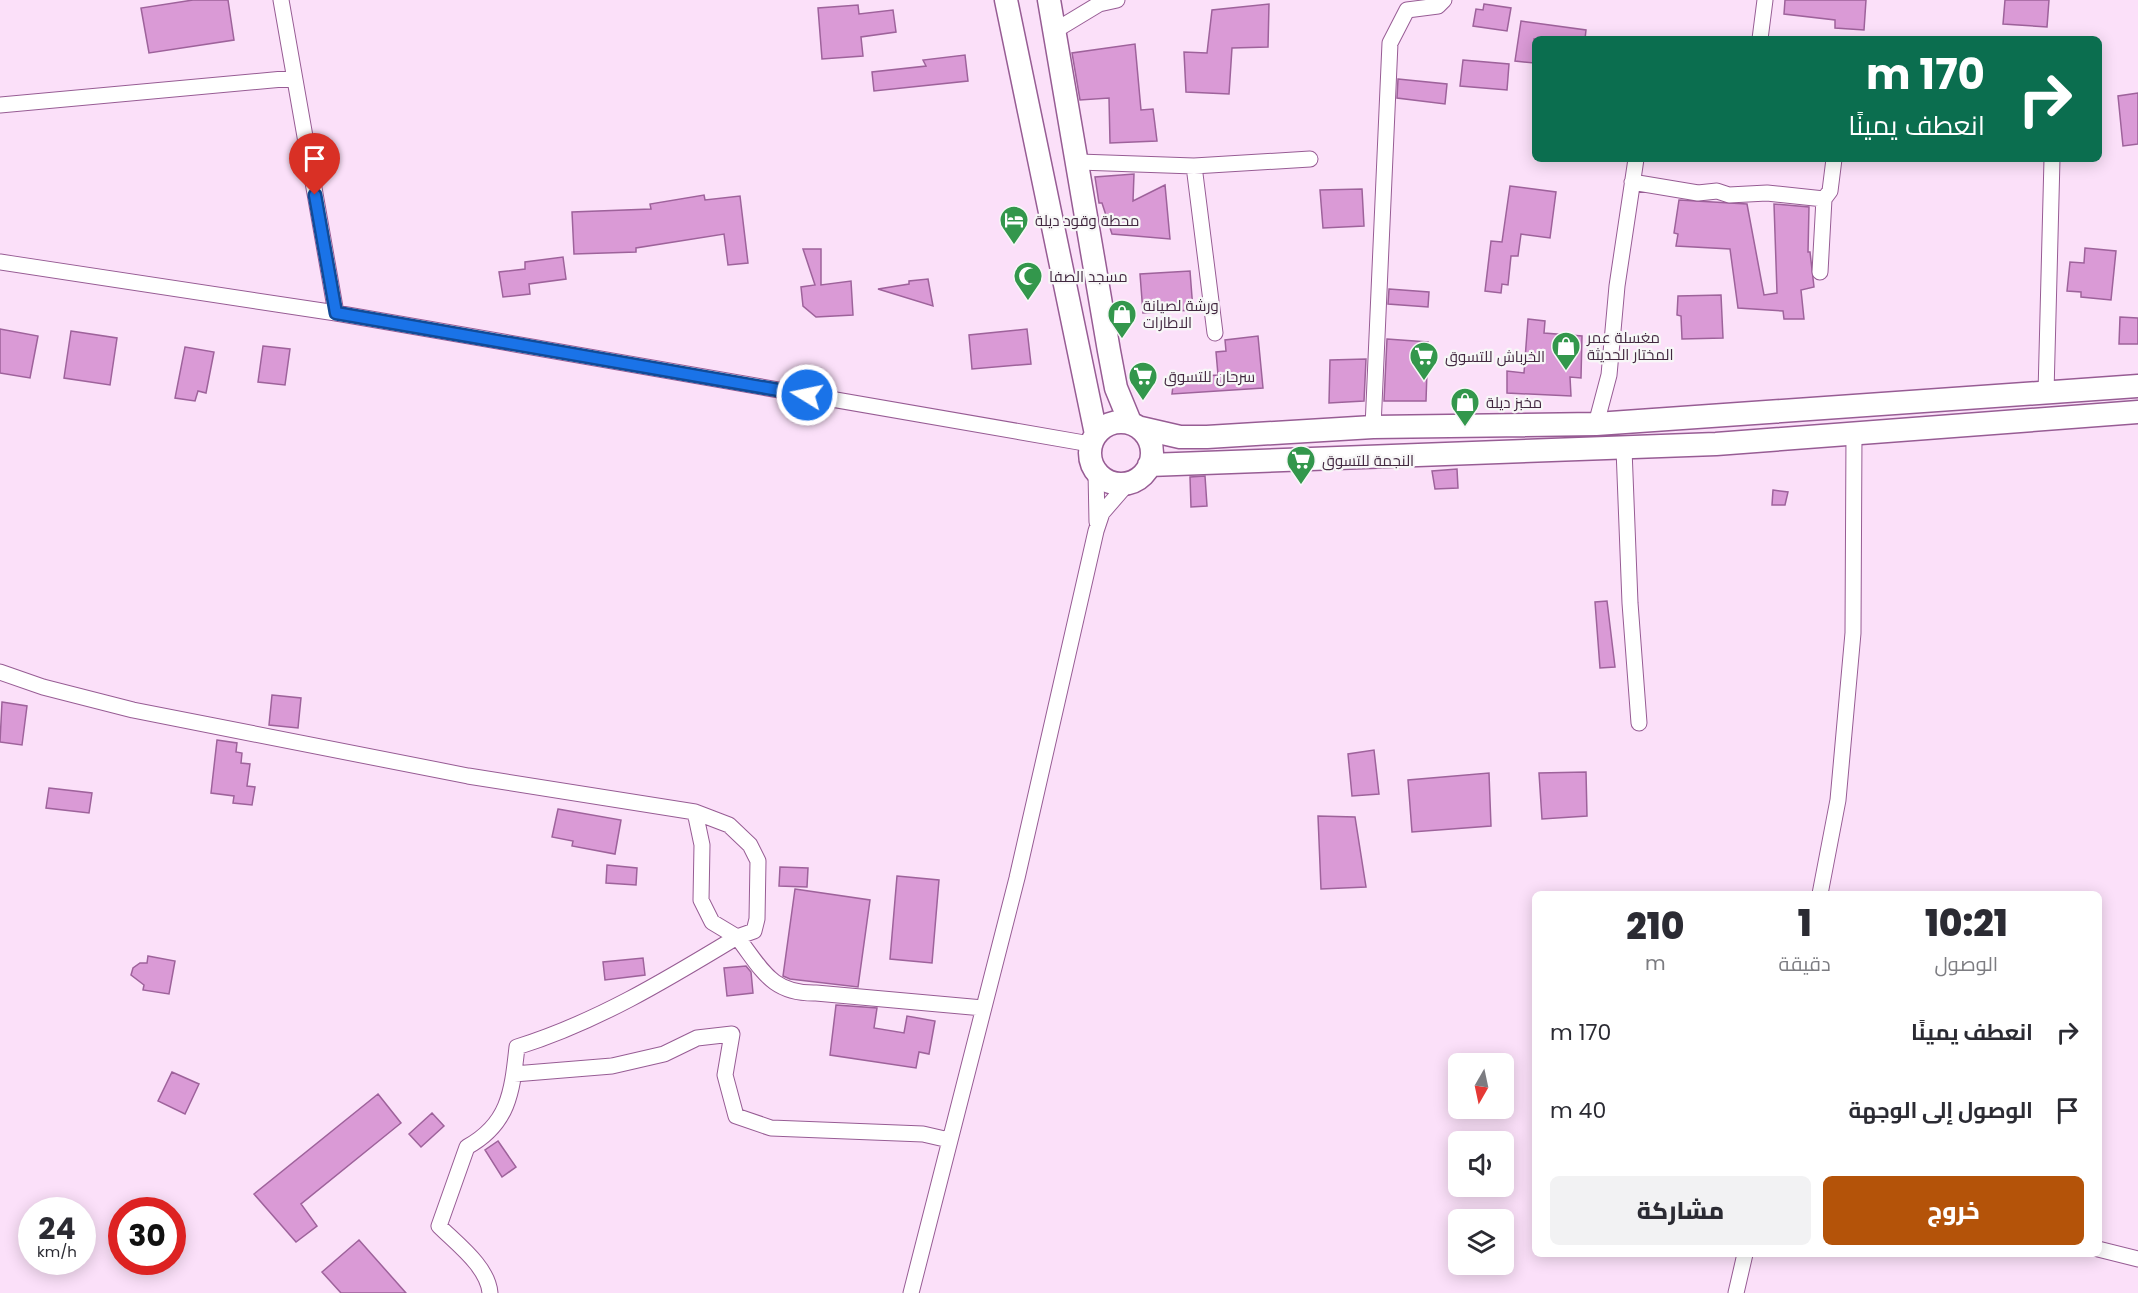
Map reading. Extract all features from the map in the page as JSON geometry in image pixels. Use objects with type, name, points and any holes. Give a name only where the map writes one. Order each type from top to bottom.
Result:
[{"type":"main road","points":[[1006,0],[1093,439],[1090,457],[1096,472],[1110,481],[1128,483],[1144,474],[1152,452],[1149,439],[1135,425],[1116,388],[1079,162],[1049,0]]},
{"type":"main road","points":[[1093,439],[1109,424],[1135,425],[1180,437],[1373,427],[1596,424],[2138,386]]},
{"type":"main road","points":[[1946,426],[1947,401]]},
{"type":"main road","points":[[1149,465],[1624,448],[1854,434],[2138,412]]},
{"type":"street","points":[[281,0],[336,313]]},
{"type":"street","points":[[1056,30],[1099,4],[1117,0]]},
{"type":"street","points":[[1373,427],[1390,43],[1407,10],[1438,6],[1444,0]]},
{"type":"street","points":[[1760,36],[1765,0]]},
{"type":"street","points":[[0,105],[294,78]]},
{"type":"street","points":[[1079,162],[1194,166],[1310,159]]},
{"type":"street","points":[[1596,424],[1609,375],[1614,308],[1636,162]]},
{"type":"street","points":[[1820,272],[1824,199],[1830,191],[1834,162]]},
{"type":"street","points":[[2046,393],[2052,162]]},
{"type":"street","points":[[1194,166],[1215,333]]},
{"type":"street","points":[[1632,183],[1698,193],[1717,191],[1729,195],[1767,193],[1824,199]]},
{"type":"street","points":[[0,262],[336,313],[1093,439]]},
{"type":"street","points":[[1821,891],[1838,800],[1853,633],[1854,434]]},
{"type":"street","points":[[1624,448],[1630,603],[1639,723]]},
{"type":"street","points":[[1096,472],[1096,531]]},
{"type":"street","points":[[911,1293],[1017,878],[1096,531],[1102,513],[1128,483]]},
{"type":"street","points":[[0,672],[43,687],[133,710],[468,776],[695,812],[729,825],[750,845],[758,861],[757,919],[754,931],[737,937],[624,1004],[580,1024],[518,1047],[504,1114],[486,1136],[467,1147],[440,1226],[477,1265],[489,1283],[490,1293]]},
{"type":"street","points":[[695,812],[702,845],[701,900],[712,922],[737,937],[772,982],[795,993],[983,1008]]},
{"type":"street","points":[[514,1074],[612,1066],[664,1054],[697,1038],[732,1034],[725,1075],[736,1116],[771,1128],[923,1134],[949,1140]]},
{"type":"street","points":[[2102,1250],[2138,1259]]},
{"type":"street","points":[[1736,1293],[1744,1257]]},
{"type":"building","points":[[193,0],[228,0],[234,40],[149,53],[141,8]]},
{"type":"building","points":[[1785,0],[1866,0],[1864,30],[1835,28],[1835,20],[1784,14]]},
{"type":"building","points":[[2005,0],[2049,0],[2047,27],[2003,24]]},
{"type":"building","points":[[1269,4],[1268,47],[1232,48],[1229,94],[1186,92],[1184,52],[1207,53],[1212,10]]},
{"type":"building","points":[[1484,4],[1511,8],[1507,31],[1473,26],[1476,9],[1483,10]]},
{"type":"building","points":[[858,5],[859,14],[893,10],[896,32],[861,37],[863,56],[822,59],[818,8]]},
{"type":"building","points":[[1521,21],[1586,30],[1585,36],[1532,36],[1532,63],[1515,61]]},
{"type":"building","points":[[1135,44],[1141,110],[1153,109],[1157,141],[1110,143],[1109,98],[1080,100],[1072,53]]},
{"type":"building","points":[[965,55],[968,81],[874,91],[872,72],[926,66],[923,60]]},
{"type":"building","points":[[1463,60],[1509,64],[1507,90],[1460,86]]},
{"type":"building","points":[[1398,79],[1447,84],[1445,104],[1397,98]]},
{"type":"building","points":[[2138,93],[2138,144],[2123,146],[2118,96]]},
{"type":"building","points":[[1134,174],[1133,201],[1165,185],[1170,239],[1112,234],[1102,203],[1099,203],[1095,177]]},
{"type":"building","points":[[1510,186],[1556,192],[1550,238],[1521,234],[1518,256],[1511,256],[1508,285],[1502,284],[1501,293],[1485,291],[1491,241],[1502,242]]},
{"type":"building","points":[[1362,189],[1364,226],[1323,228],[1320,190]]},
{"type":"building","points":[[704,195],[705,200],[740,196],[748,263],[728,265],[724,234],[636,248],[636,252],[574,254],[572,212],[651,209],[650,204]]},
{"type":"building","points":[[1679,200],[1747,204],[1764,295],[1777,293],[1774,204],[1809,207],[1808,252],[1810,252],[1814,287],[1801,290],[1804,319],[1784,319],[1783,311],[1738,308],[1730,249],[1676,246],[1678,234],[1674,233]]},
{"type":"building","points":[[2085,248],[2116,251],[2111,300],[2081,297],[2081,292],[2067,291],[2070,262],[2084,263]]},
{"type":"building","points":[[803,249],[821,249],[821,285],[851,281],[853,315],[816,317],[803,306],[801,287],[815,285]]},
{"type":"building","points":[[563,257],[566,279],[529,284],[530,294],[503,297],[499,272],[525,269],[525,262]]},
{"type":"building","points":[[1190,271],[1193,310],[1143,313],[1140,274]]},
{"type":"building","points":[[928,279],[933,306],[878,289],[909,284],[909,281]]},
{"type":"building","points":[[1389,289],[1429,292],[1428,307],[1388,304]]},
{"type":"building","points":[[1721,295],[1723,338],[1682,339],[1681,316],[1677,315],[1678,296]]},
{"type":"building","points":[[2120,317],[2138,318],[2138,344],[2119,344]]},
{"type":"building","points":[[1528,319],[1545,321],[1544,333],[1582,336],[1581,378],[1570,377],[1571,396],[1507,393],[1507,371],[1524,373]]},
{"type":"building","points":[[0,329],[38,336],[30,378],[0,373]]},
{"type":"building","points":[[1027,329],[1031,364],[972,369],[969,335]]},
{"type":"building","points":[[71,331],[117,338],[110,385],[64,378]]},
{"type":"building","points":[[1258,336],[1263,388],[1172,394],[1174,378],[1218,375],[1216,352],[1226,351],[1225,340]]},
{"type":"building","points":[[1387,339],[1428,342],[1426,401],[1384,401]]},
{"type":"building","points":[[263,346],[290,349],[285,385],[258,382]]},
{"type":"building","points":[[185,347],[214,352],[206,393],[198,391],[195,401],[175,398]]},
{"type":"building","points":[[1366,359],[1364,401],[1329,403],[1330,360]]},
{"type":"building","points":[[1457,469],[1458,488],[1435,489],[1432,471]]},
{"type":"building","points":[[1205,476],[1207,506],[1191,507],[1190,477]]},
{"type":"building","points":[[1773,490],[1788,492],[1785,505],[1772,505]]},
{"type":"building","points":[[1607,601],[1615,667],[1600,668],[1595,602]]},
{"type":"building","points":[[272,695],[301,698],[298,728],[269,725]]},
{"type":"building","points":[[2,702],[27,706],[22,745],[0,742]]},
{"type":"building","points":[[217,740],[237,743],[236,752],[242,753],[241,763],[250,764],[247,786],[255,787],[252,805],[233,803],[234,796],[211,793]]},
{"type":"building","points":[[1374,750],[1379,794],[1352,796],[1348,754]]},
{"type":"building","points":[[1586,772],[1587,816],[1542,819],[1539,773]]},
{"type":"building","points":[[1489,773],[1491,826],[1412,832],[1408,780]]},
{"type":"building","points":[[49,788],[92,793],[89,813],[46,808]]},
{"type":"building","points":[[558,809],[621,820],[615,854],[572,846],[573,841],[552,837]]},
{"type":"building","points":[[1318,816],[1355,817],[1366,887],[1321,889]]},
{"type":"building","points":[[607,865],[637,868],[636,885],[606,883]]},
{"type":"building","points":[[780,867],[808,868],[807,887],[779,886]]},
{"type":"building","points":[[897,876],[939,880],[932,963],[890,959]]},
{"type":"building","points":[[795,889],[870,900],[858,987],[790,979],[783,976]]},
{"type":"building","points":[[148,956],[175,961],[169,994],[143,990],[144,985],[131,975],[133,968],[140,963],[147,963]]},
{"type":"building","points":[[643,958],[645,975],[605,980],[603,962]]},
{"type":"building","points":[[746,966],[751,972],[753,993],[727,996],[724,968]]},
{"type":"building","points":[[836,1005],[877,1008],[874,1028],[904,1033],[907,1016],[935,1021],[929,1054],[919,1052],[916,1068],[830,1055]]},
{"type":"building","points":[[172,1072],[199,1084],[185,1114],[158,1101]]},
{"type":"building","points":[[378,1094],[401,1123],[301,1204],[317,1226],[296,1242],[254,1194]]},
{"type":"building","points":[[432,1113],[444,1126],[421,1147],[409,1134]]},
{"type":"building","points":[[498,1141],[516,1167],[502,1177],[485,1150]]},
{"type":"building","points":[[359,1240],[406,1293],[341,1293],[322,1272]]},
{"type":"place","name":"محطة وقود ديلة","points":[[1014,246]]},
{"type":"place","name":"مسجد الصفا","points":[[1028,302]]},
{"type":"place","name":"ورشة لصيانة الاطارات","points":[[1122,340]]},
{"type":"place","name":"مغسلة عمر المختار الحديثة","points":[[1566,372]]},
{"type":"place","name":"الخرباش للتسوق","points":[[1424,382]]},
{"type":"place","name":"سرحان للتسوق","points":[[1143,402]]},
{"type":"place","name":"مخبز ديلة","points":[[1465,428]]},
{"type":"place","name":"النجمة للتسوق","points":[[1301,486]]},
{"type":"route","points":[[315,195],[336,313],[807,395]]}]
